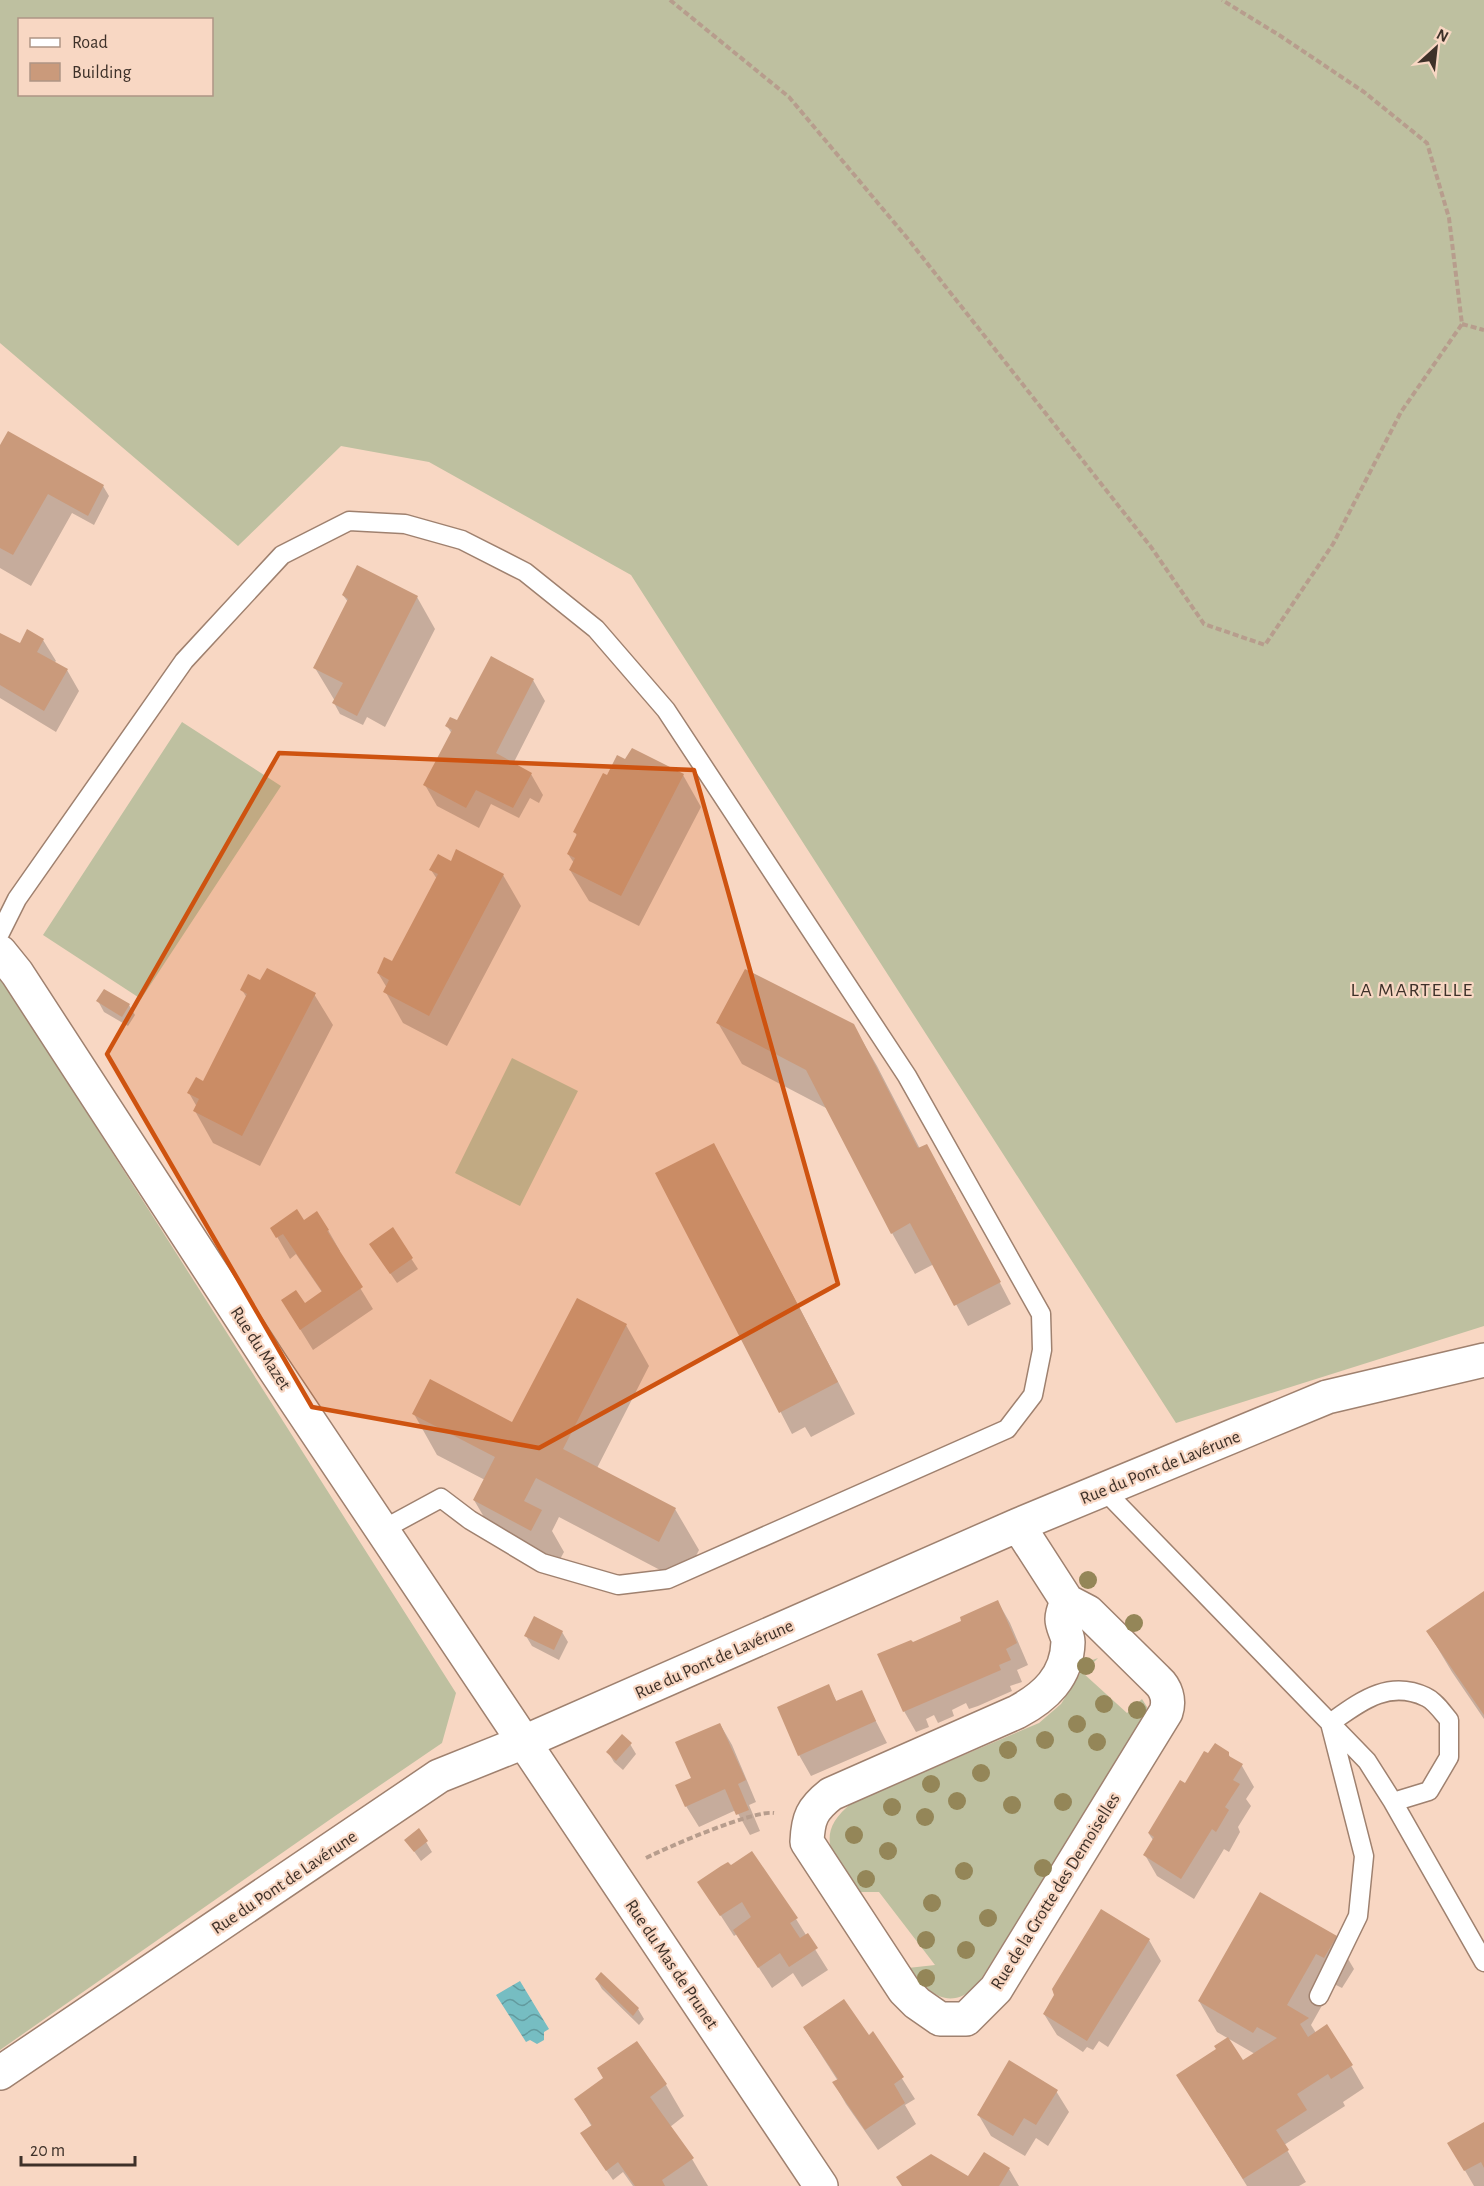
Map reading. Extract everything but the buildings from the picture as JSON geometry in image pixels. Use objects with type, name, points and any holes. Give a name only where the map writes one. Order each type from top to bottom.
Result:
[{"type":"street","name":"Rue du Mazet","points":[[0,952],[17,973],[273,1367],[524,1742]]},
{"type":"street","name":"Rue du Pont de Lavérune","points":[[0,2073],[439,1776],[524,1742],[1018,1525],[1328,1397],[1484,1359]]},
{"type":"street","name":"Rue de la Grotte des Demoiselles","points":[[810,1817],[807,1842],[904,1990],[917,2003],[940,2019],[966,2019],[996,1989],[1160,1722],[1168,1704],[1164,1686],[1088,1612],[1067,1601],[1018,1525]]},
{"type":"street","points":[[810,1817],[819,1804],[831,1794],[1038,1701],[1051,1688],[1062,1670],[1068,1641],[1062,1619],[1067,1601]]},
{"type":"street","name":"Rue du Mas de Prunet","points":[[524,1742],[821,2186]]},
{"type":"lane","points":[[0,933],[17,899],[184,661],[282,555],[349,521],[405,524],[462,540],[525,572],[596,629],[666,710],[907,1076],[1041,1314],[1042,1350],[1033,1395],[1007,1429],[668,1579],[618,1585],[542,1563],[470,1520],[441,1498],[382,1530]]},
{"type":"lane","points":[[1104,1490],[1367,1761],[1393,1802],[1484,1962]]},
{"type":"lane","points":[[1330,1723],[1361,1701],[1394,1689],[1428,1698],[1449,1720],[1449,1757],[1429,1791],[1393,1802]]},
{"type":"lane","points":[[1319,1996],[1358,1916],[1364,1856],[1330,1723]]},
{"type":"path","points":[[670,0],[789,97],[916,248],[1151,547],[1204,624],[1265,645],[1333,544],[1401,412],[1462,324],[1449,218],[1427,143],[1364,92],[1222,0]]},
{"type":"path","points":[[1462,324],[1484,330]]},
{"type":"path","points":[[613,1878],[649,1857],[745,1817],[765,1812],[810,1817]]},
{"type":"highlighted area","points":[[279,753],[694,770],[838,1284],[539,1448],[312,1407],[107,1054]]},
{"type":"green space","points":[[0,0],[1484,0],[1484,1326],[1176,1423],[631,575],[429,462],[341,446],[238,546],[0,343]]},
{"type":"green space","points":[[182,722],[281,786],[141,999],[43,935]]},
{"type":"green space","points":[[0,976],[456,1693],[442,1743],[0,2050]]},
{"type":"green space","points":[[512,1058],[578,1091],[520,1206],[455,1173]]},
{"type":"green space","points":[[1098,1658],[1083,1673],[1127,1713],[1142,1699],[1147,1707],[1147,1714],[978,1984],[958,1998],[948,1998],[931,1992],[908,1968],[935,1965],[879,1892],[856,1892],[840,1868],[830,1847],[833,1825],[840,1814],[853,1802],[1039,1723],[1061,1704],[1087,1662]]},
{"type":"water","points":[[520,1981],[549,2029],[544,2032],[544,2040],[537,2044],[530,2040],[526,2042],[496,1995]]},
{"type":"district","name":"LA MARTELLE","points":[[1412,989]]}]
